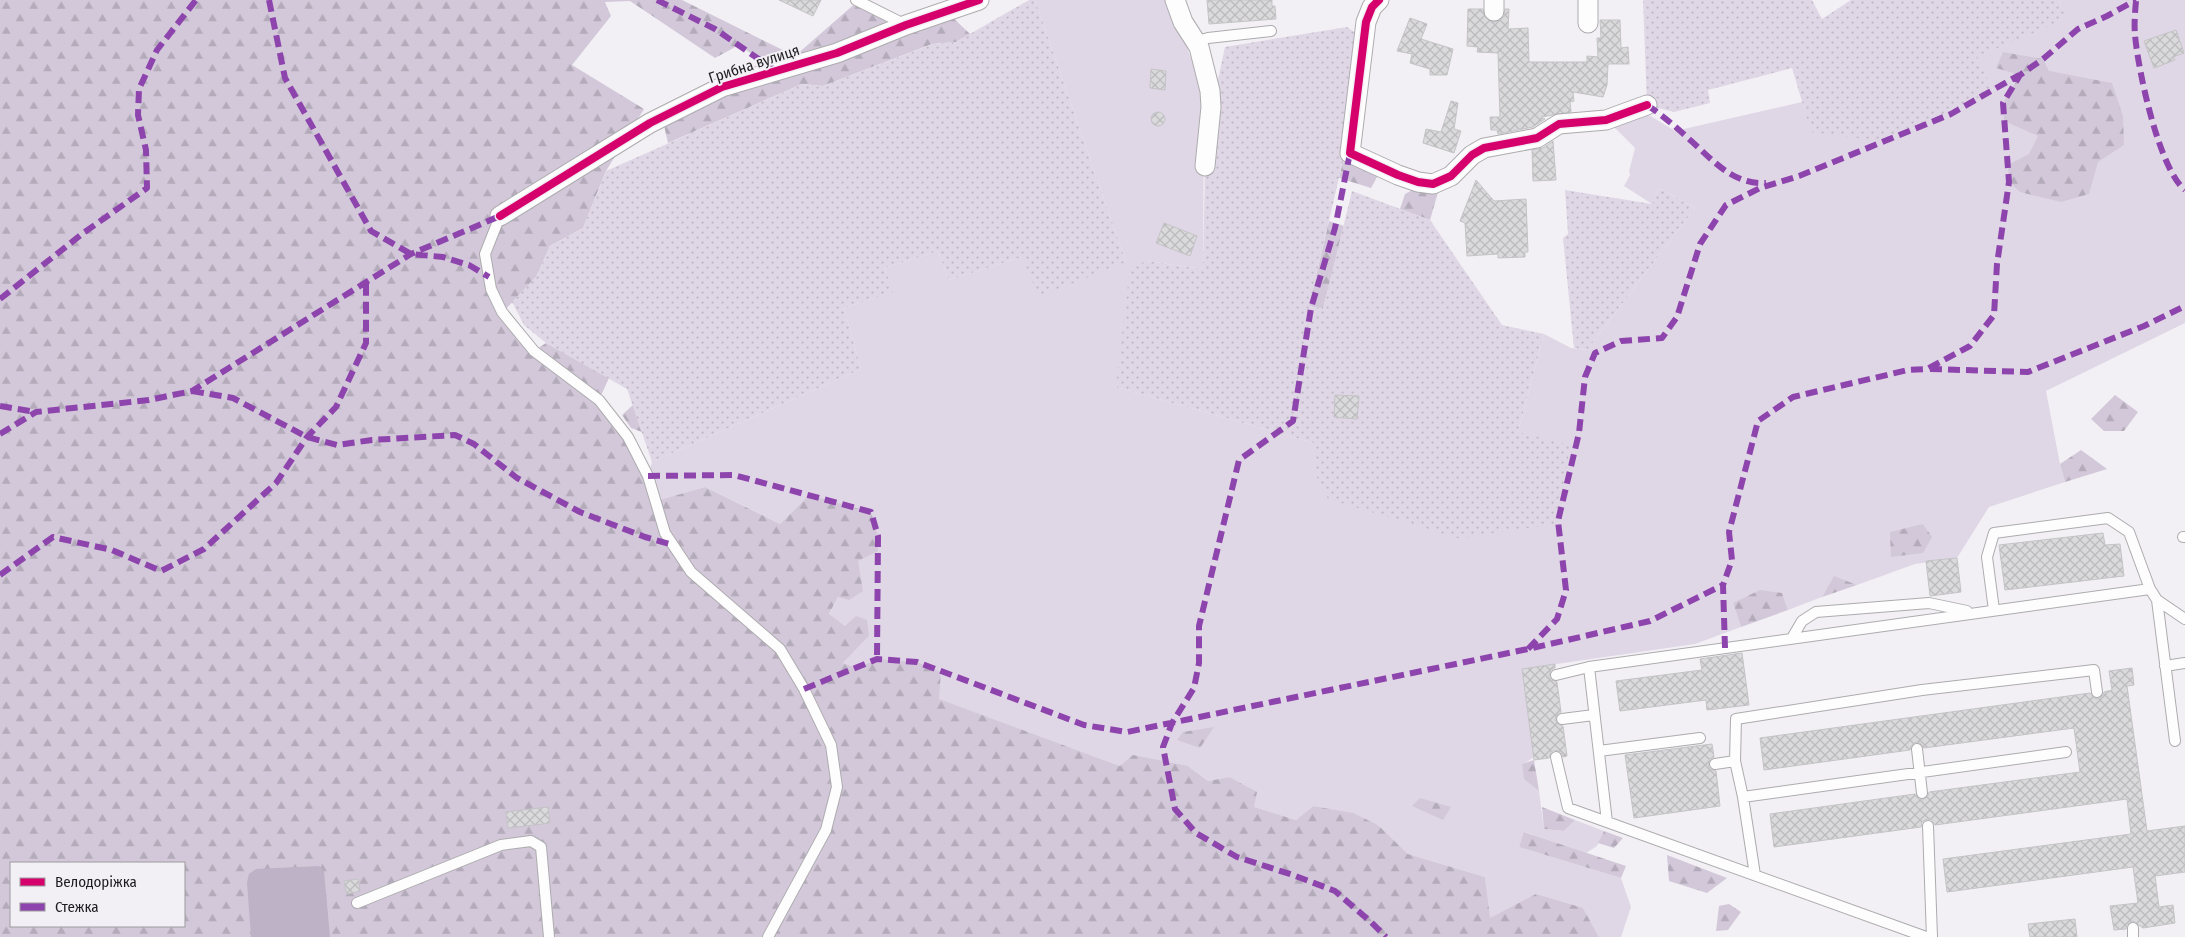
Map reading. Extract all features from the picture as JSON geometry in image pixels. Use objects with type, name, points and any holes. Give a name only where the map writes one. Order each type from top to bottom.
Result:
[{"type":"street","name":"Грибна вулиця","points":[[500,216],[650,123],[722,87],[837,52],[906,25],[979,0]]},
{"type":"street","points":[[1175,0],[1183,22],[1201,52],[1211,99],[1205,166]]},
{"type":"street","points":[[1379,0],[1372,7],[1366,22],[1350,153],[1398,175],[1424,184],[1437,183],[1451,176],[1472,155],[1484,148],[1537,138],[1559,124],[1610,119],[1647,105]]},
{"type":"street","points":[[1588,0],[1588,23]]},
{"type":"lane","points":[[856,0],[906,25]]},
{"type":"lane","points":[[1196,41],[1271,31]]},
{"type":"lane","points":[[500,216],[485,254],[490,289],[502,312],[534,351],[599,400],[628,437],[648,476],[665,533],[691,572],[780,649],[804,689],[831,745],[837,787],[826,830],[768,937]]},
{"type":"lane","points":[[1994,610],[1987,558],[1994,533],[2108,518],[2129,532],[2150,588],[2157,600],[2175,741]]},
{"type":"lane","points":[[1556,676],[1589,667],[2150,588]]},
{"type":"lane","points":[[2157,600],[2185,619]]},
{"type":"lane","points":[[1792,638],[1802,621],[1816,612],[1929,603],[1976,613]]},
{"type":"lane","points":[[2165,666],[2185,663]]},
{"type":"lane","points":[[1589,667],[1606,822]]},
{"type":"lane","points":[[1754,875],[1743,797],[1735,761],[1736,719],[1922,690],[2094,670],[2097,692]]},
{"type":"lane","points":[[1562,719],[1594,715]]},
{"type":"lane","points":[[1598,751],[1700,738]]},
{"type":"lane","points":[[1917,749],[1922,793]]},
{"type":"lane","points":[[1743,797],[2066,752]]},
{"type":"lane","points":[[1556,757],[1568,808],[1926,937]]},
{"type":"lane","points":[[1715,764],[1735,761]]},
{"type":"lane","points":[[1928,826],[1932,937]]},
{"type":"lane","points":[[357,902],[501,845],[531,841],[541,847],[549,937]]},
{"type":"shaded area","points":[[1029,0],[1035,0],[1126,262],[1039,297],[1022,257],[949,280],[938,251],[885,268],[893,292],[844,308],[861,369],[652,462],[627,389],[546,343],[524,325],[512,302],[536,277],[550,246],[583,228],[606,171],[802,84],[823,86],[933,44],[956,42]]},
{"type":"shaded area","points":[[1035,0],[1179,0],[1171,4],[1204,94],[1203,269],[1147,261],[1116,387],[1314,443],[1314,471],[1518,432],[1544,334],[1571,348],[1587,350],[1695,208],[1659,188],[1652,204],[1624,186],[1630,175],[1629,171],[1635,148],[1614,127],[1644,112],[1675,131],[1802,102],[1812,132],[1993,90],[1976,57],[2065,19],[2059,0],[2185,0],[2185,323],[2046,391],[2065,482],[1989,507],[1957,558],[1915,564],[1857,585],[1834,577],[1822,597],[1788,610],[1782,593],[1733,603],[1741,627],[1695,644],[1522,669],[1534,757],[1522,765],[1527,781],[1539,791],[1544,829],[1564,831],[1575,820],[1604,831],[1597,846],[1586,853],[1525,832],[1519,847],[1621,878],[1631,907],[1621,937],[1599,937],[1583,908],[1489,919],[1485,877],[1408,854],[1378,825],[1313,806],[1296,820],[1253,807],[1229,777],[1208,781],[1188,766],[1120,766],[938,699],[941,672],[877,659],[857,668],[843,663],[869,636],[845,626],[829,615],[838,597],[809,495],[780,524],[705,487],[656,502],[648,476],[652,462],[861,369],[844,308],[892,292],[885,268],[938,251],[949,280],[1022,257],[1126,262]]},
{"type":"shaded area","points":[[1643,0],[1812,0],[1822,19],[1851,0],[2059,0],[2066,19],[1977,57],[1993,90],[1920,129],[1881,141],[1811,132],[1792,68],[1708,90],[1710,103],[1674,112],[1647,105]]},
{"type":"shaded area","points":[[1347,27],[1363,38],[1350,146],[1342,165],[1309,306],[1323,309],[1352,191],[1430,220],[1502,325],[1544,334],[1518,432],[1570,445],[1559,524],[1457,538],[1328,499],[1314,471],[1314,443],[1116,387],[1130,267],[1147,261],[1203,269],[1205,166],[1211,113],[1225,47]]},
{"type":"shaded area","points":[[1659,188],[1695,208],[1587,350],[1574,348],[1563,238],[1568,234],[1565,190],[1652,204]]},
{"type":"shaded area","points":[[319,866],[324,871],[330,937],[251,937],[247,882],[249,874],[256,869]]},
{"type":"green space","points":[[0,0],[682,0],[795,56],[858,1],[885,14],[886,32],[947,12],[970,34],[956,42],[932,44],[823,86],[802,84],[668,143],[662,117],[776,71],[739,45],[715,58],[630,1],[605,2],[611,16],[572,65],[644,109],[606,171],[583,228],[550,246],[536,277],[503,312],[534,351],[546,343],[609,378],[599,400],[628,437],[653,502],[705,487],[780,524],[809,495],[871,512],[878,536],[878,551],[858,561],[863,591],[849,600],[838,597],[829,614],[845,626],[856,616],[867,620],[869,636],[843,663],[857,668],[877,659],[917,662],[941,672],[939,699],[1120,766],[1133,755],[1188,766],[1208,781],[1229,777],[1257,792],[1254,807],[1296,820],[1313,806],[1353,813],[1378,825],[1408,854],[1485,877],[1490,918],[1536,894],[1583,908],[1599,937],[0,937]]},
{"type":"green space","points":[[2003,52],[2043,59],[2049,71],[2112,83],[2123,116],[2124,145],[2098,162],[2089,194],[2061,202],[2020,192],[2009,182],[2008,165],[2029,154],[2038,136],[2004,121],[2003,103],[2020,75],[1996,68]]},
{"type":"green space","points":[[1350,153],[1382,168],[1371,188],[1339,178],[1342,165]]},
{"type":"green space","points":[[1441,182],[1430,220],[1400,209],[1405,194],[1424,184]]},
{"type":"green space","points":[[1329,221],[1344,226],[1323,309],[1309,306]]},
{"type":"green space","points":[[2115,395],[2138,412],[2124,431],[2104,431],[2091,419]]},
{"type":"green space","points":[[633,405],[642,432],[631,428],[622,415]]},
{"type":"green space","points":[[2081,450],[2107,469],[2065,482],[2060,464]]},
{"type":"green space","points":[[1923,524],[1932,537],[1923,553],[1891,557],[1890,532]]},
{"type":"green space","points":[[1834,576],[1857,585],[1822,597]]},
{"type":"green space","points":[[1760,590],[1782,593],[1788,610],[1741,627],[1733,603]]},
{"type":"green space","points":[[1214,727],[1200,748],[1177,740],[1183,732]]},
{"type":"green space","points":[[1534,760],[1539,791],[1524,779],[1522,764]]},
{"type":"green space","points":[[1420,798],[1451,807],[1443,820],[1412,806]]},
{"type":"green space","points":[[1542,807],[1575,820],[1564,831],[1544,829]]},
{"type":"green space","points":[[1604,831],[1623,838],[1614,848],[1598,843]]},
{"type":"green space","points":[[1524,832],[1626,866],[1621,878],[1519,847]]},
{"type":"green space","points":[[1667,855],[1727,878],[1707,893],[1669,881]]},
{"type":"green space","points":[[1729,904],[1741,912],[1728,930],[1716,931],[1719,906]]},
{"type":"building","points":[[779,0],[821,0],[813,16]]},
{"type":"building","points":[[1207,0],[1272,0],[1272,6],[1275,6],[1276,19],[1209,24]]},
{"type":"building","points":[[1468,9],[1483,9],[1485,17],[1494,22],[1504,16],[1505,9],[1509,9],[1508,29],[1528,28],[1529,62],[1587,62],[1587,56],[1598,57],[1597,38],[1601,38],[1600,20],[1620,20],[1621,48],[1628,47],[1629,64],[1608,64],[1607,85],[1603,97],[1573,92],[1574,101],[1570,102],[1571,112],[1541,117],[1545,119],[1533,127],[1498,134],[1497,130],[1491,130],[1490,117],[1500,117],[1498,53],[1477,52],[1478,47],[1467,46]]},
{"type":"building","points":[[1410,18],[1427,24],[1421,39],[1453,49],[1447,75],[1430,75],[1430,69],[1410,63],[1412,54],[1397,51]]},
{"type":"building","points":[[2176,30],[2184,53],[2173,57],[2175,60],[2154,68],[2144,41]]},
{"type":"building","points":[[1151,69],[1166,71],[1165,90],[1150,88]]},
{"type":"building","points":[[1451,101],[1458,103],[1454,129],[1461,131],[1454,153],[1423,143],[1426,129],[1441,132]]},
{"type":"building","points":[[1158,112],[1163,114],[1165,119],[1163,124],[1158,126],[1153,124],[1151,119],[1153,114]]},
{"type":"building","points":[[1553,141],[1556,180],[1533,181],[1532,150],[1543,148]]},
{"type":"building","points":[[1476,180],[1494,201],[1526,199],[1528,252],[1525,252],[1525,257],[1498,258],[1498,254],[1467,256],[1465,223],[1460,221]]},
{"type":"building","points":[[1164,223],[1197,236],[1190,256],[1156,243]]},
{"type":"building","points":[[1335,395],[1359,396],[1357,419],[1334,417]]},
{"type":"building","points":[[2103,533],[2105,545],[2120,544],[2124,576],[2005,590],[1999,545]]},
{"type":"building","points":[[1957,558],[1961,592],[1930,596],[1926,561]]},
{"type":"building","points":[[1742,653],[1749,705],[1707,710],[1706,700],[1620,711],[1616,681],[1702,670],[1700,659]]},
{"type":"building","points":[[1555,664],[1555,668],[1551,670],[1549,676],[1551,680],[1557,682],[1561,712],[1556,716],[1555,720],[1559,725],[1563,726],[1567,756],[1563,757],[1561,752],[1555,750],[1551,752],[1549,758],[1534,760],[1522,669]]},
{"type":"building","points":[[2132,668],[2134,685],[2127,686],[2147,831],[2185,826],[2185,872],[2155,876],[2159,907],[2173,905],[2175,923],[2143,928],[2133,921],[2127,924],[2126,929],[2114,930],[2110,906],[2138,903],[2133,867],[1947,892],[1943,859],[2131,834],[2127,799],[1935,825],[1932,820],[1927,819],[1922,822],[1921,827],[1774,847],[1770,814],[1915,794],[1919,799],[1923,800],[1928,796],[1929,792],[2080,772],[2074,728],[1924,748],[1920,743],[1916,742],[1911,746],[1910,750],[1764,770],[1760,738],[2090,693],[2094,698],[2098,699],[2104,692],[2112,690],[2109,671]]},
{"type":"building","points":[[1712,744],[1714,757],[1710,759],[1708,765],[1710,769],[1716,771],[1720,806],[1634,818],[1625,755]]},
{"type":"building","points":[[548,807],[550,823],[508,828],[506,812]]},
{"type":"building","points":[[358,879],[360,891],[347,894],[344,881]]},
{"type":"building","points":[[2075,919],[2077,937],[2030,937],[2028,924]]},
{"type":"marked path","points":[[0,299],[82,234],[147,188],[146,150],[138,115],[139,89],[157,50],[196,0]]},
{"type":"marked path","points":[[269,0],[285,78],[371,231],[411,254],[443,257],[469,265],[489,277]]},
{"type":"marked path","points":[[657,0],[715,29],[776,71]]},
{"type":"marked path","points":[[1725,648],[1723,585],[1732,560],[1729,532],[1758,421],[1793,397],[1908,370],[1927,369],[1970,346],[1994,315],[1997,264],[2009,182],[2003,103],[2020,75],[2043,59],[2078,29],[2136,0]]},
{"type":"marked path","points":[[2136,1],[2135,35],[2137,51],[2151,118],[2167,162],[2176,179],[2185,190]]},
{"type":"marked path","points":[[1528,649],[1557,619],[1566,590],[1558,521],[1579,433],[1585,377],[1595,353],[1621,341],[1662,338],[1677,317],[1700,244],[1726,205],[1760,188],[1799,176],[1951,114],[2019,75]]},
{"type":"marked path","points":[[1647,105],[1674,125],[1723,169],[1743,180],[1754,183],[1766,183]]},
{"type":"marked path","points":[[1350,153],[1335,228],[1311,308],[1293,421],[1239,460],[1199,626],[1199,663],[1194,688],[1172,723],[1163,747],[1175,809],[1196,833],[1237,857],[1335,891],[1386,937]]},
{"type":"marked path","points":[[0,434],[36,412],[149,400],[192,391],[411,254],[500,216]]},
{"type":"marked path","points":[[0,575],[53,537],[112,550],[161,571],[204,549],[276,483],[307,437],[336,407],[366,343],[366,282]]},
{"type":"marked path","points":[[1930,369],[2028,372],[2144,326],[2185,306]]},
{"type":"marked path","points":[[192,391],[233,398],[307,437],[337,445],[372,440],[455,435],[474,444],[517,478],[580,512],[645,537],[673,545]]},
{"type":"marked path","points":[[0,406],[36,412]]},
{"type":"marked path","points":[[648,476],[734,475],[871,512],[878,536],[877,659]]},
{"type":"marked path","points":[[804,689],[877,659],[917,662],[1084,725],[1127,732],[1528,649],[1650,621],[1723,585]]},
{"type":"cycle path","points":[[500,216],[650,123],[722,87],[837,53],[906,25],[979,0]]},
{"type":"cycle path","points":[[1379,0],[1372,7],[1366,22],[1350,153],[1398,175],[1418,182],[1433,184],[1451,176],[1472,155],[1484,148],[1537,138],[1559,124],[1606,120],[1647,105]]}]
